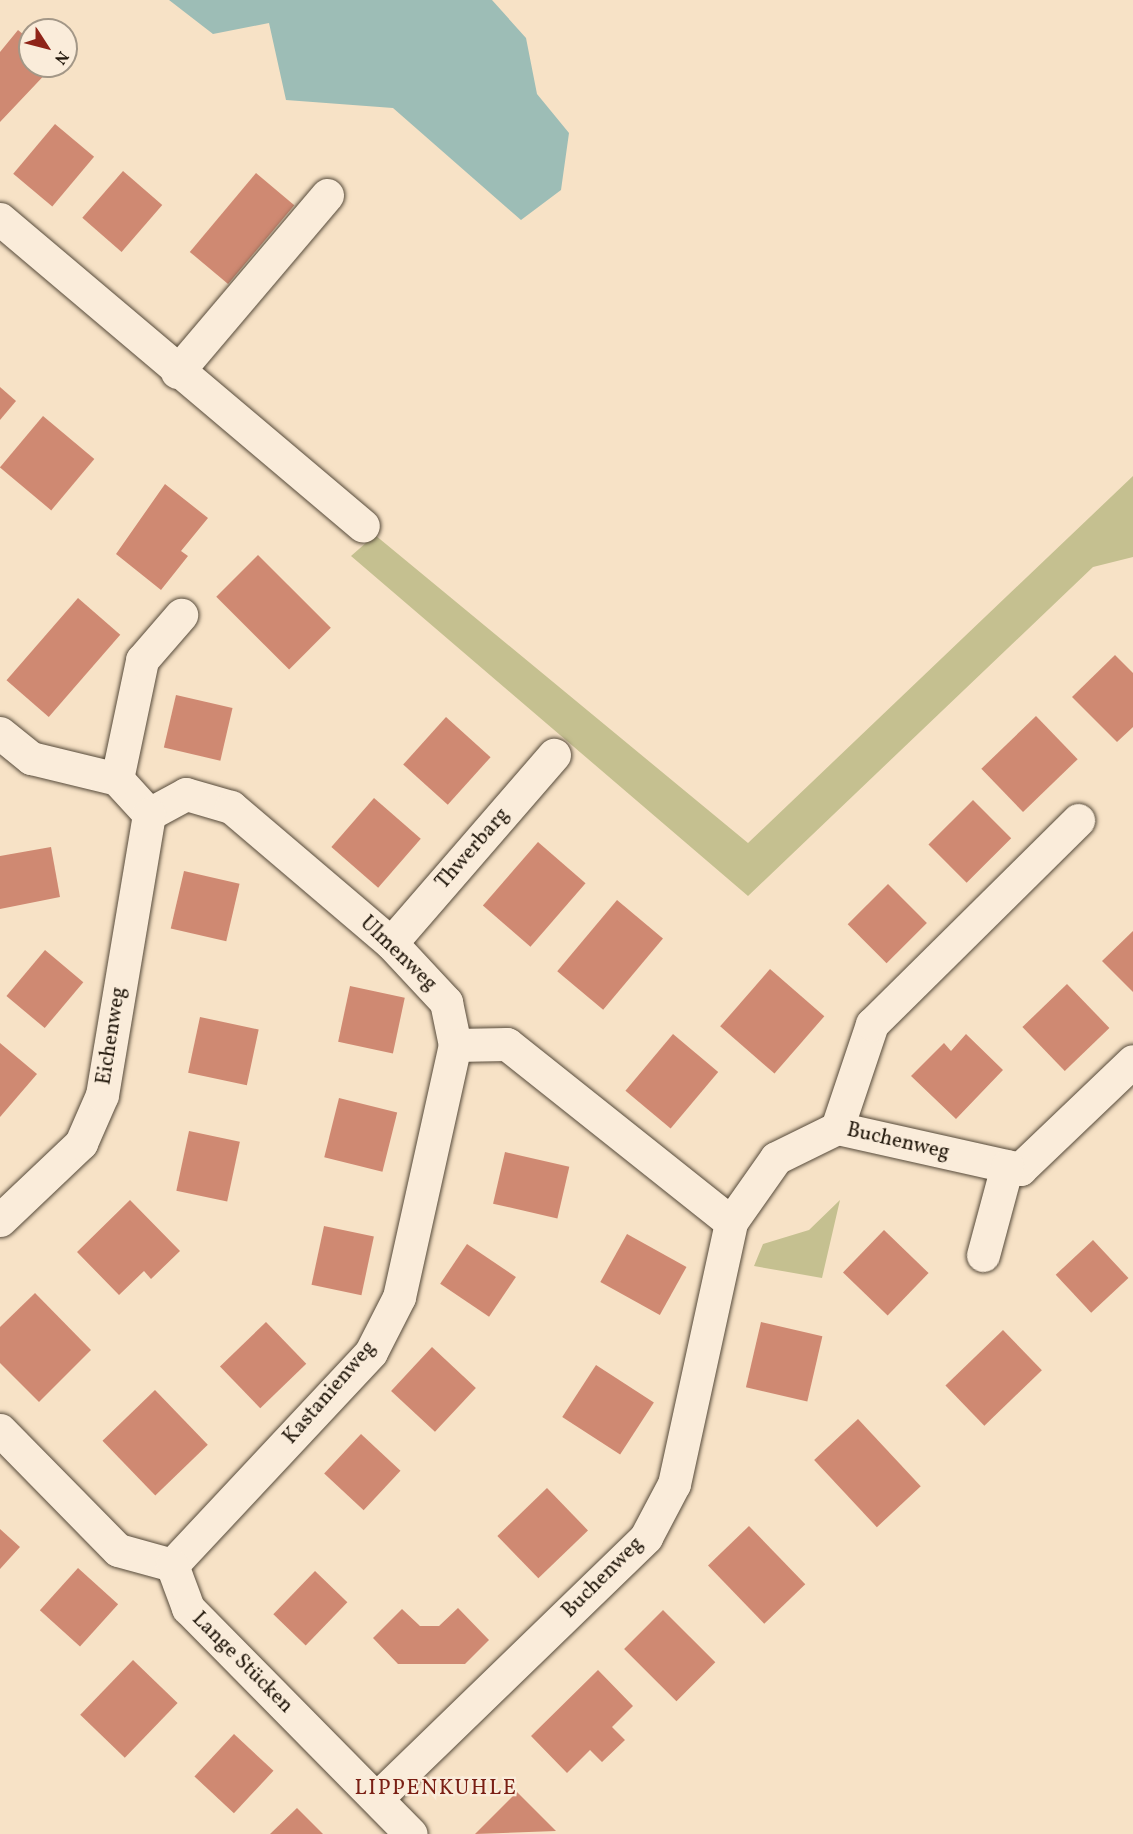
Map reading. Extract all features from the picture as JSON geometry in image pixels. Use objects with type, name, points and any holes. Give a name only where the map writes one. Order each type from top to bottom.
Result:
[{"type":"street","points":[[177,372],[327,195]]},
{"type":"street","points":[[0,219],[177,372],[363,526]]},
{"type":"street","points":[[117,779],[142,660],[181,615]]},
{"type":"street","points":[[0,733],[31,758],[117,779],[149,814]]},
{"type":"street","name":"Thwerbarg","points":[[391,943],[554,754]]},
{"type":"street","name":"Ulmenweg","points":[[149,814],[186,794],[231,807],[391,943],[446,1002],[455,1045]]},
{"type":"street","name":"Eichenweg","points":[[0,1220],[81,1143],[102,1095],[149,814]]},
{"type":"street","name":"Buchenweg","points":[[1007,1166],[837,1128],[872,1024],[1078,820]]},
{"type":"street","points":[[455,1045],[507,1044],[730,1222],[776,1158],[837,1128]]},
{"type":"street","name":"Kastanienweg","points":[[172,1565],[371,1352],[399,1297],[455,1045]]},
{"type":"street","points":[[983,1255],[1007,1166],[1020,1169],[1133,1060]]},
{"type":"street","name":"Buchenweg","points":[[378,1798],[646,1537],[674,1484],[730,1222]]},
{"type":"street","points":[[0,1430],[118,1550],[172,1565]]},
{"type":"street","name":"Lange Stücken","points":[[172,1565],[188,1608],[411,1834]]},
{"type":"shaded area","points":[[1133,476],[1133,557],[1093,567],[748,896],[351,556],[375,535],[748,843]]},
{"type":"shaded area","points":[[840,1200],[822,1278],[754,1266],[763,1244],[809,1230]]},
{"type":"water","points":[[169,0],[492,0],[526,38],[537,94],[569,133],[561,190],[521,220],[393,108],[286,100],[269,23],[213,34]]},
{"type":"building","points":[[18,30],[18,78],[42,78],[0,122],[0,52]]},
{"type":"building","points":[[55,124],[94,157],[52,207],[13,174]]},
{"type":"building","points":[[123,171],[162,205],[122,252],[82,218]]},
{"type":"building","points":[[256,173],[294,205],[228,284],[190,252]]},
{"type":"building","points":[[0,387],[16,401],[0,420]]},
{"type":"building","points":[[43,416],[94,459],[51,510],[0,467]]},
{"type":"building","points":[[165,484],[208,518],[181,551],[188,556],[161,590],[116,554]]},
{"type":"building","points":[[258,555],[331,628],[289,670],[216,597]]},
{"type":"building","points":[[78,598],[120,635],[49,717],[6,680]]},
{"type":"building","points":[[1115,655],[1133,673],[1133,727],[1117,742],[1072,697]]},
{"type":"building","points":[[176,695],[233,708],[220,761],[164,748]]},
{"type":"building","points":[[1036,716],[1078,759],[1023,812],[981,769]]},
{"type":"building","points":[[446,717],[491,757],[448,805],[403,765]]},
{"type":"building","points":[[374,798],[421,839],[378,888],[331,847]]},
{"type":"building","points":[[973,800],[1011,838],[967,883],[928,845]]},
{"type":"building","points":[[538,842],[586,883],[530,947],[483,905]]},
{"type":"building","points":[[51,847],[60,897],[0,909],[0,856]]},
{"type":"building","points":[[184,871],[240,884],[226,941],[171,928]]},
{"type":"building","points":[[888,884],[927,923],[887,963],[848,924]]},
{"type":"building","points":[[617,900],[663,939],[603,1010],[557,971]]},
{"type":"building","points":[[1133,931],[1133,992],[1102,961]]},
{"type":"building","points":[[45,950],[83,982],[45,1028],[6,996]]},
{"type":"building","points":[[770,969],[824,1016],[774,1074],[720,1026]]},
{"type":"building","points":[[1067,984],[1109,1028],[1065,1071],[1022,1027]]},
{"type":"building","points":[[350,986],[405,998],[393,1053],[338,1042]]},
{"type":"building","points":[[200,1017],[259,1029],[247,1085],[188,1073]]},
{"type":"building","points":[[673,1034],[718,1072],[671,1129],[625,1091]]},
{"type":"building","points":[[966,1034],[1003,1070],[956,1119],[911,1076],[944,1043],[951,1051]]},
{"type":"building","points":[[0,1043],[37,1074],[0,1117]]},
{"type":"building","points":[[339,1098],[397,1113],[382,1172],[324,1157]]},
{"type":"building","points":[[189,1131],[240,1142],[227,1201],[176,1191]]},
{"type":"building","points":[[505,1152],[569,1167],[557,1218],[493,1204]]},
{"type":"building","points":[[130,1200],[180,1251],[151,1279],[144,1271],[119,1295],[77,1252]]},
{"type":"building","points":[[324,1226],[374,1237],[361,1295],[312,1285]]},
{"type":"building","points":[[884,1230],[929,1273],[888,1316],[843,1272]]},
{"type":"building","points":[[627,1234],[686,1267],[660,1315],[600,1282]]},
{"type":"building","points":[[1093,1240],[1128,1278],[1091,1313],[1056,1275]]},
{"type":"building","points":[[467,1244],[516,1277],[489,1317],[440,1284]]},
{"type":"building","points":[[35,1293],[91,1350],[39,1402],[0,1363],[0,1327]]},
{"type":"building","points":[[266,1322],[306,1364],[260,1408],[220,1366]]},
{"type":"building","points":[[761,1322],[822,1336],[807,1401],[746,1387]]},
{"type":"building","points":[[1003,1330],[1042,1370],[984,1426],[945,1386]]},
{"type":"building","points":[[432,1347],[476,1388],[435,1432],[391,1391]]},
{"type":"building","points":[[596,1365],[654,1403],[620,1455],[562,1417]]},
{"type":"building","points":[[155,1390],[208,1445],[155,1495],[102,1441]]},
{"type":"building","points":[[858,1419],[921,1486],[877,1527],[814,1460]]},
{"type":"building","points":[[361,1434],[400,1471],[364,1510],[324,1473]]},
{"type":"building","points":[[547,1488],[588,1530],[538,1578],[497,1536]]},
{"type":"building","points":[[749,1526],[805,1584],[764,1624],[708,1566]]},
{"type":"building","points":[[0,1529],[20,1547],[0,1569]]},
{"type":"building","points":[[78,1568],[118,1604],[80,1646],[40,1610]]},
{"type":"building","points":[[315,1571],[347,1602],[306,1645],[273,1614]]},
{"type":"building","points":[[458,1608],[489,1640],[465,1664],[398,1664],[373,1638],[402,1609],[420,1626],[439,1626]]},
{"type":"building","points":[[663,1610],[715,1662],[676,1701],[624,1649]]},
{"type":"building","points":[[133,1660],[178,1703],[125,1758],[80,1715]]},
{"type":"building","points":[[598,1670],[633,1706],[612,1727],[625,1740],[602,1762],[590,1750],[567,1773],[531,1736]]},
{"type":"building","points":[[234,1734],[273,1771],[234,1813],[194,1776]]},
{"type":"building","points":[[517,1792],[556,1831],[475,1834]]},
{"type":"building","points":[[297,1808],[323,1834],[270,1834]]},
{"type":"district","name":"LIPPENKUHLE","points":[[436,1789]]}]
